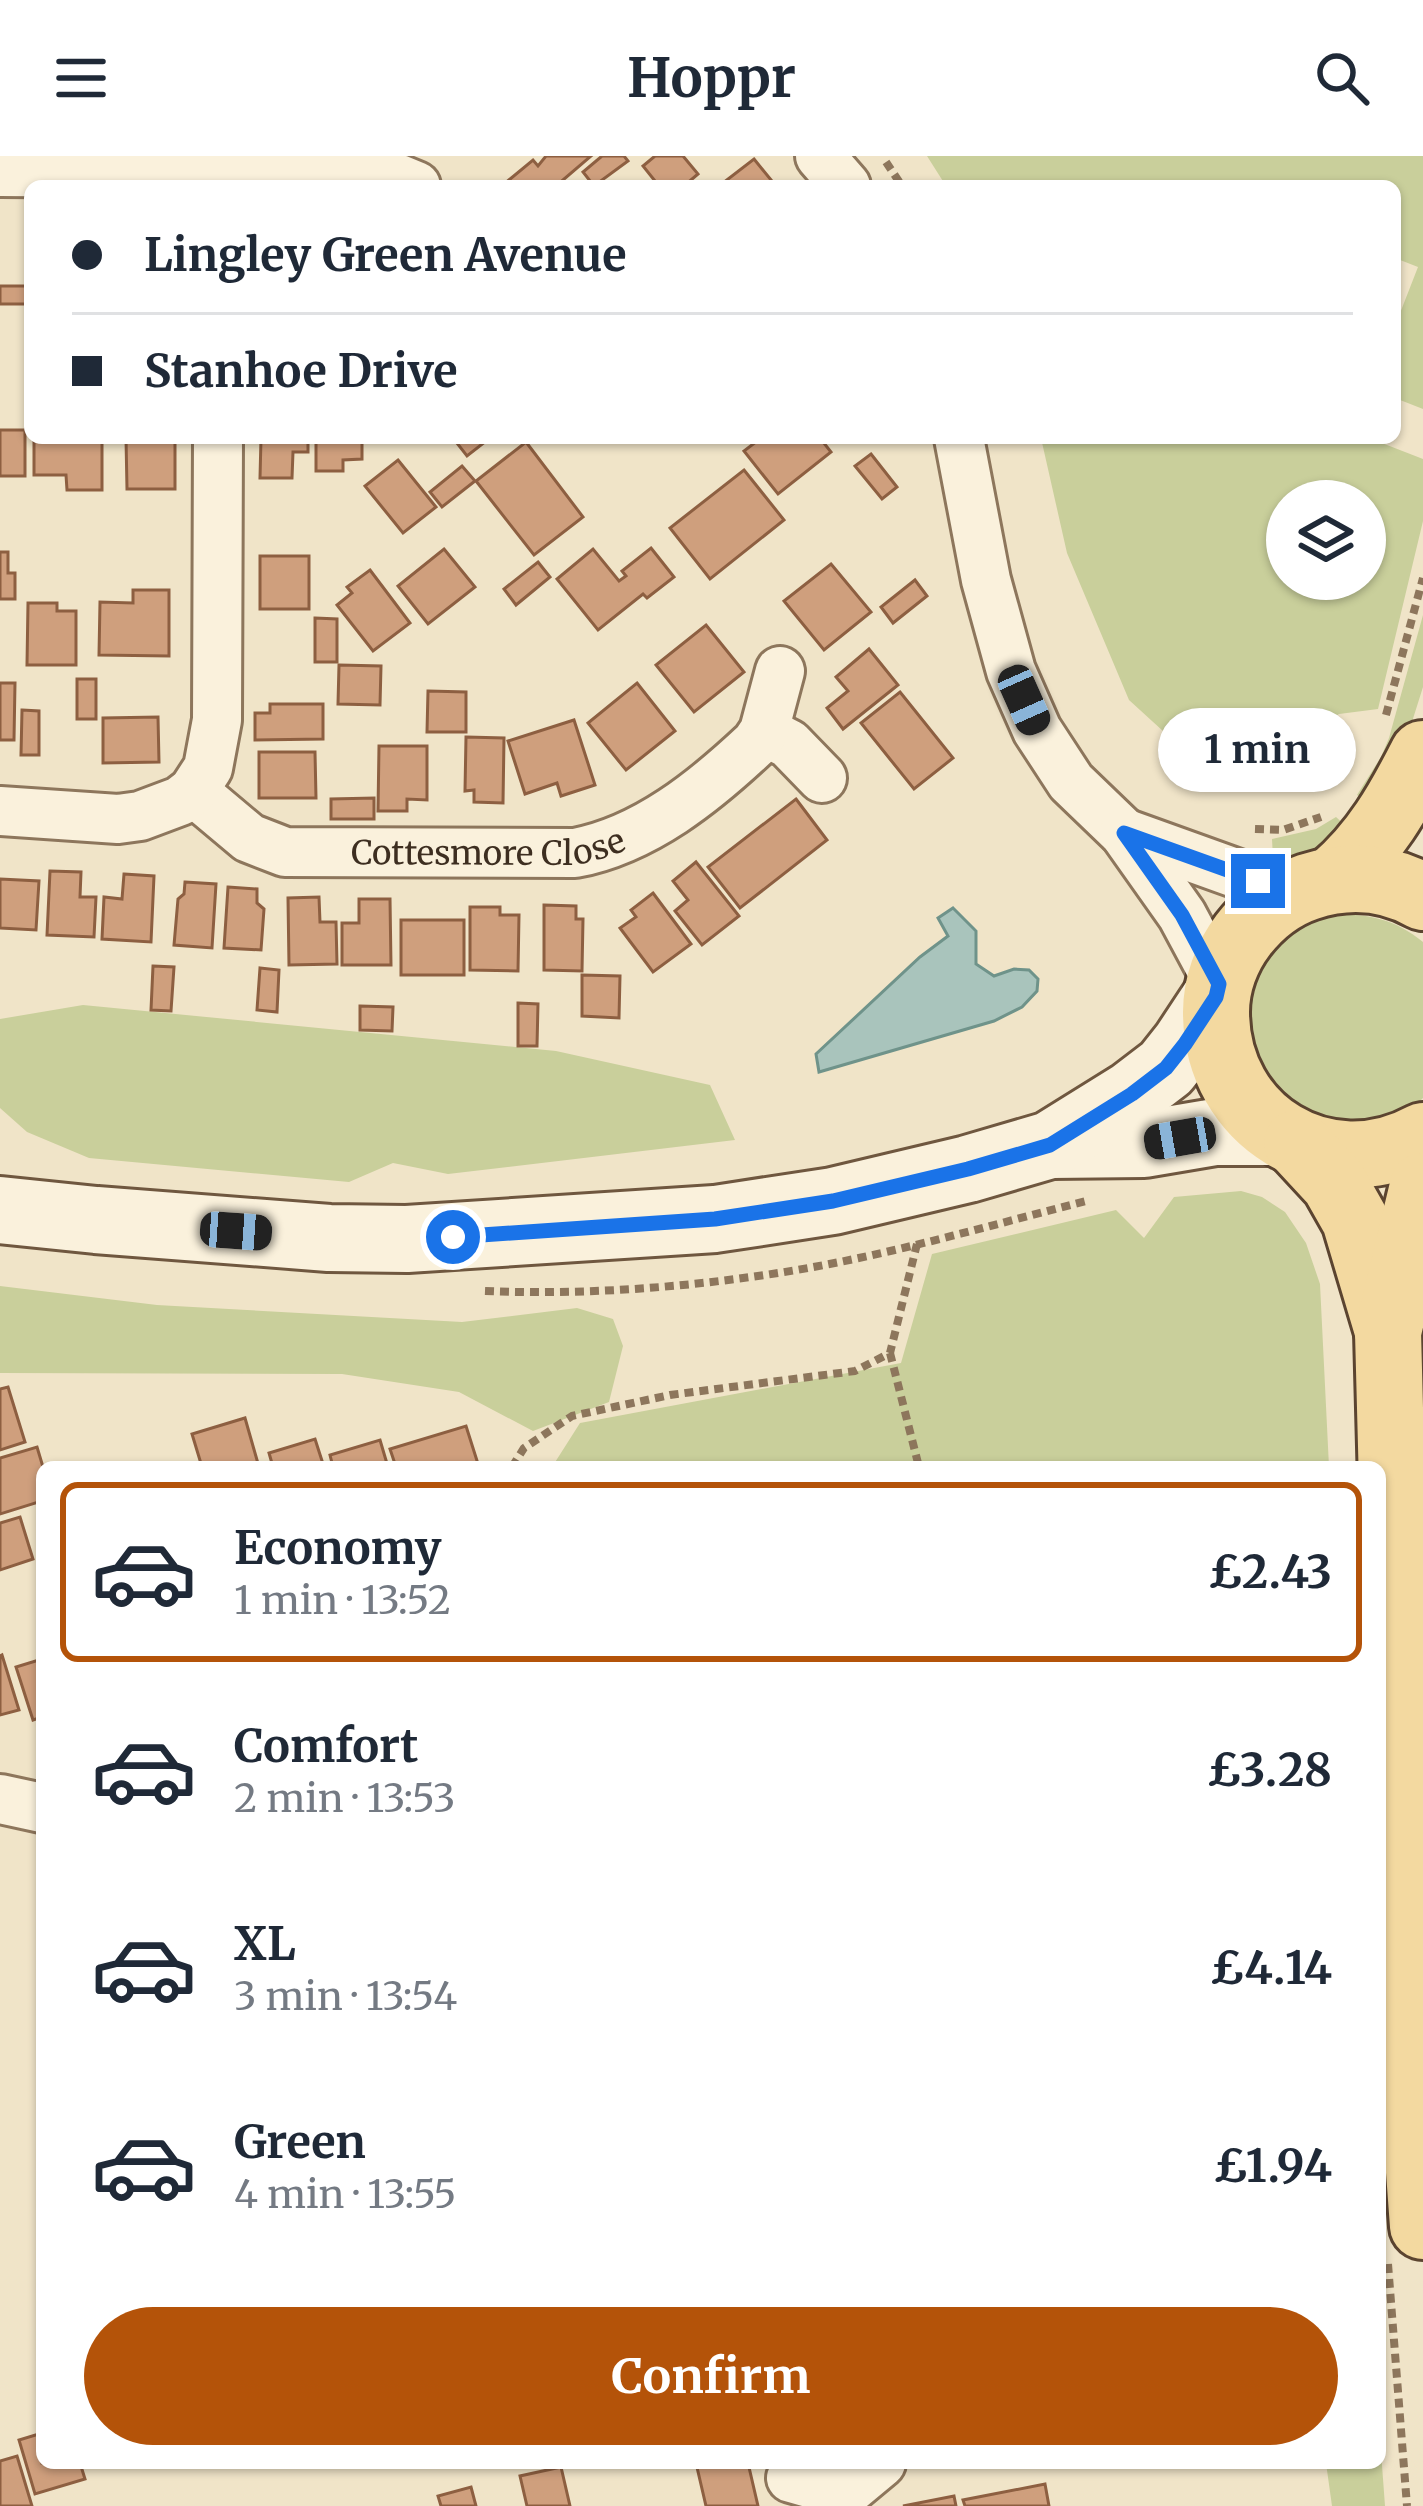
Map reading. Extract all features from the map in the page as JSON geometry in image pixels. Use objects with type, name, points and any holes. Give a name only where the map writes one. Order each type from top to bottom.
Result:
[{"type":"main road","points":[[1401,742],[1384,825],[1355,861],[1258,916],[1234,947],[1217,991],[1216,1036],[1227,1073],[1247,1106],[1334,1184],[1355,1220],[1388,1332],[1401,1825],[1415,2117],[1405,2234]]},
{"type":"main road","points":[[1313,886],[1371,879],[1423,897]]},
{"type":"main road","points":[[1287,1138],[1320,1151],[1362,1156],[1403,1147],[1423,1136]]},
{"type":"main road","points":[[1388,1332],[1423,1186]]},
{"type":"street","points":[[820,156],[841,180]]},
{"type":"street","points":[[0,172],[217,180],[373,176],[401,180]]},
{"type":"street","points":[[0,811],[118,819],[158,811],[194,791],[208,768],[217,720],[218,444]]},
{"type":"street","points":[[0,1210],[329,1238],[407,1239],[715,1219],[833,1201],[1050,1145],[1166,1068],[1217,991],[1182,915],[1124,833],[1071,782],[1037,730],[1011,670],[986,580],[960,444]]},
{"type":"street","points":[[780,671],[764,730],[789,743],[822,778]]},
{"type":"street","name":"Cottesmore Close","points":[[194,791],[249,838],[285,852],[575,853],[619,842],[659,820],[742,756],[764,730]]},
{"type":"street","points":[[1124,833],[1313,886]]},
{"type":"street","points":[[1050,1145],[1144,1144],[1215,1132],[1287,1138]]},
{"type":"street","points":[[0,1799],[36,1807]]},
{"type":"street","points":[[791,2478],[846,2500],[875,2469]]},
{"type":"path","points":[[1401,742],[1403,659],[1423,578]]},
{"type":"path","points":[[1244,827],[1283,830],[1324,815]]},
{"type":"path","points":[[917,1461],[890,1353],[917,1244],[1098,1198]]},
{"type":"path","points":[[516,1461],[524,1448],[572,1416],[670,1395],[855,1371],[890,1353]]},
{"type":"path","points":[[1405,2234],[1407,2506]]},
{"type":"green space","points":[[927,156],[1423,156],[1423,409],[1401,400],[1401,311],[1418,267],[1401,260],[1401,180],[942,180]]},
{"type":"green space","points":[[1042,444],[1384,444],[1423,459],[1423,521],[1378,709],[1339,714],[1221,784],[1129,700],[1067,553]]},
{"type":"green space","points":[[1423,615],[1423,687],[1374,806],[1357,795],[1389,738]]},
{"type":"green space","points":[[1336,817],[1350,830],[1314,850],[1273,858],[1272,839],[1316,829]]},
{"type":"green space","points":[[1333,914],[1381,919],[1423,942],[1423,1098],[1411,1110],[1344,1128],[1281,1102],[1245,1044],[1252,976],[1272,947],[1299,926]]},
{"type":"green space","points":[[83,1005],[556,1051],[710,1085],[735,1140],[448,1174],[393,1163],[349,1182],[89,1158],[27,1132],[0,1108],[0,1019]]},
{"type":"green space","points":[[1241,1191],[1262,1197],[1285,1212],[1306,1243],[1320,1284],[1329,1461],[556,1461],[580,1423],[901,1363],[932,1254],[1116,1210],[1144,1238],[1174,1197]]},
{"type":"green space","points":[[0,1286],[157,1305],[462,1322],[577,1308],[613,1319],[623,1346],[609,1402],[533,1431],[459,1392],[342,1374],[0,1373]]},
{"type":"green space","points":[[1327,2469],[1382,2469],[1385,2506],[1332,2506]]},
{"type":"water","points":[[953,908],[976,931],[976,964],[994,976],[1029,970],[1038,979],[1037,991],[1022,1007],[994,1021],[819,1072],[816,1054],[948,936],[938,918]]},
{"type":"building","points":[[546,156],[591,156],[563,180],[509,180],[533,160],[538,166]]},
{"type":"building","points":[[602,156],[624,156],[628,161],[602,180],[589,180],[583,172]]},
{"type":"building","points":[[655,156],[683,156],[698,174],[691,180],[654,180],[643,166]]},
{"type":"building","points":[[754,159],[771,180],[727,180]]},
{"type":"building","points":[[0,286],[24,286],[24,304],[0,304]]},
{"type":"building","points":[[0,430],[24,430],[25,476],[0,476]]},
{"type":"building","points":[[34,444],[102,444],[102,490],[67,490],[66,475],[34,475]]},
{"type":"building","points":[[126,444],[175,444],[175,489],[127,489]]},
{"type":"building","points":[[261,444],[308,444],[308,452],[293,452],[292,478],[260,478]]},
{"type":"building","points":[[316,444],[362,444],[362,459],[343,460],[343,471],[316,471]]},
{"type":"building","points":[[458,444],[482,444],[467,456]]},
{"type":"building","points":[[528,444],[583,517],[534,555],[476,481]]},
{"type":"building","points":[[753,444],[825,444],[831,452],[778,494],[744,451]]},
{"type":"building","points":[[871,454],[897,487],[882,499],[855,466]]},
{"type":"building","points":[[398,460],[436,507],[403,533],[365,486]]},
{"type":"building","points":[[462,466],[475,481],[442,507],[430,492]]},
{"type":"building","points":[[744,470],[784,520],[710,579],[670,528]]},
{"type":"building","points":[[651,548],[674,577],[647,598],[643,594],[598,630],[557,579],[593,549],[619,581],[626,576],[622,571]]},
{"type":"building","points":[[444,549],[475,587],[428,624],[398,586]]},
{"type":"building","points":[[0,552],[8,552],[8,573],[15,573],[15,599],[0,599]]},
{"type":"building","points":[[260,556],[309,556],[309,609],[260,609]]},
{"type":"building","points":[[538,562],[550,577],[516,605],[504,589]]},
{"type":"building","points":[[831,564],[871,612],[824,650],[784,601]]},
{"type":"building","points":[[370,570],[410,623],[373,651],[337,605],[352,593],[347,587]]},
{"type":"building","points":[[915,580],[927,596],[893,623],[881,607]]},
{"type":"building","points":[[133,590],[169,590],[169,656],[99,655],[100,602],[133,603]]},
{"type":"building","points":[[28,603],[57,603],[57,611],[76,611],[76,665],[27,665]]},
{"type":"building","points":[[315,618],[337,619],[337,662],[315,662]]},
{"type":"building","points":[[706,625],[744,672],[694,712],[656,665]]},
{"type":"building","points":[[869,649],[898,685],[843,729],[827,708],[848,691],[836,677]]},
{"type":"building","points":[[339,665],[381,666],[380,705],[338,704]]},
{"type":"building","points":[[77,679],[96,679],[96,719],[77,719]]},
{"type":"building","points":[[0,683],[15,683],[14,740],[0,740]]},
{"type":"building","points":[[637,683],[675,731],[626,770],[588,723]]},
{"type":"building","points":[[428,691],[466,692],[466,732],[427,732]]},
{"type":"building","points":[[900,692],[953,758],[914,789],[861,723]]},
{"type":"building","points":[[270,704],[323,704],[323,739],[255,740],[255,713],[270,713]]},
{"type":"building","points":[[22,710],[39,711],[39,755],[21,755]]},
{"type":"building","points":[[158,717],[159,762],[103,763],[103,718]]},
{"type":"building","points":[[574,720],[595,785],[561,796],[557,783],[525,794],[508,741]]},
{"type":"building","points":[[466,737],[504,738],[503,803],[474,802],[474,790],[465,791]]},
{"type":"building","points":[[379,746],[427,746],[427,800],[407,799],[407,811],[378,811]]},
{"type":"building","points":[[259,752],[315,752],[316,798],[259,798]]},
{"type":"building","points":[[374,798],[374,819],[331,819],[331,799]]},
{"type":"building","points":[[796,799],[827,840],[740,908],[708,867]]},
{"type":"building","points":[[696,862],[739,916],[702,945],[675,911],[688,900],[673,881]]},
{"type":"building","points":[[50,871],[81,872],[80,897],[96,897],[94,937],[47,935]]},
{"type":"building","points":[[124,874],[154,876],[151,942],[102,939],[104,897],[122,899]]},
{"type":"building","points":[[0,879],[39,881],[36,930],[0,928]]},
{"type":"building","points":[[185,882],[216,884],[212,948],[174,945],[178,899],[184,894]]},
{"type":"building","points":[[228,887],[257,889],[257,903],[264,909],[261,950],[224,948]]},
{"type":"building","points":[[653,893],[691,944],[653,972],[620,928],[636,917],[631,910]]},
{"type":"building","points":[[319,897],[320,922],[336,922],[337,964],[289,965],[288,898]]},
{"type":"building","points":[[359,899],[390,899],[391,965],[342,965],[342,923],[359,923]]},
{"type":"building","points":[[544,905],[576,906],[576,919],[583,919],[582,971],[544,970]]},
{"type":"building","points":[[470,907],[500,907],[500,915],[519,915],[518,971],[470,970]]},
{"type":"building","points":[[401,920],[464,920],[464,975],[401,975]]},
{"type":"building","points":[[153,966],[174,967],[171,1011],[151,1010]]},
{"type":"building","points":[[260,968],[279,970],[277,1012],[257,1010]]},
{"type":"building","points":[[582,975],[620,976],[619,1018],[582,1016]]},
{"type":"building","points":[[518,1003],[538,1004],[537,1046],[518,1046]]},
{"type":"building","points":[[360,1006],[393,1007],[392,1031],[360,1030]]},
{"type":"building","points":[[8,1387],[25,1442],[0,1450],[0,1389]]},
{"type":"building","points":[[245,1418],[257,1461],[200,1461],[192,1434]]},
{"type":"building","points":[[466,1426],[477,1461],[394,1461],[390,1449]]},
{"type":"building","points":[[315,1439],[322,1461],[271,1461],[269,1453]]},
{"type":"building","points":[[380,1440],[386,1461],[332,1461],[330,1455]]},
{"type":"building","points":[[37,1447],[41,1461],[36,1461],[36,1503],[0,1514],[0,1458]]},
{"type":"building","points":[[20,1517],[33,1559],[0,1570],[0,1523]]},
{"type":"building","points":[[0,1656],[19,1710],[0,1715]]},
{"type":"building","points":[[36,1661],[36,1719],[33,1720],[16,1667]]},
{"type":"building","points":[[36,2435],[36,2469],[82,2469],[85,2479],[35,2494],[19,2440]]},
{"type":"building","points":[[17,2456],[32,2506],[0,2506],[0,2461]]},
{"type":"building","points":[[561,2469],[570,2506],[527,2506],[520,2476]]},
{"type":"building","points":[[697,2469],[749,2469],[758,2506],[706,2506]]},
{"type":"building","points":[[1045,2484],[1049,2506],[965,2506],[963,2500]]},
{"type":"building","points":[[471,2487],[476,2506],[441,2506],[438,2496]]},
{"type":"building","points":[[954,2496],[956,2506],[903,2506]]},
{"type":"route","points":[[453,1237],[715,1219],[833,1201],[1050,1145],[1166,1068],[1216,997],[1219,984],[1182,915],[1124,833],[1258,881]]}]
